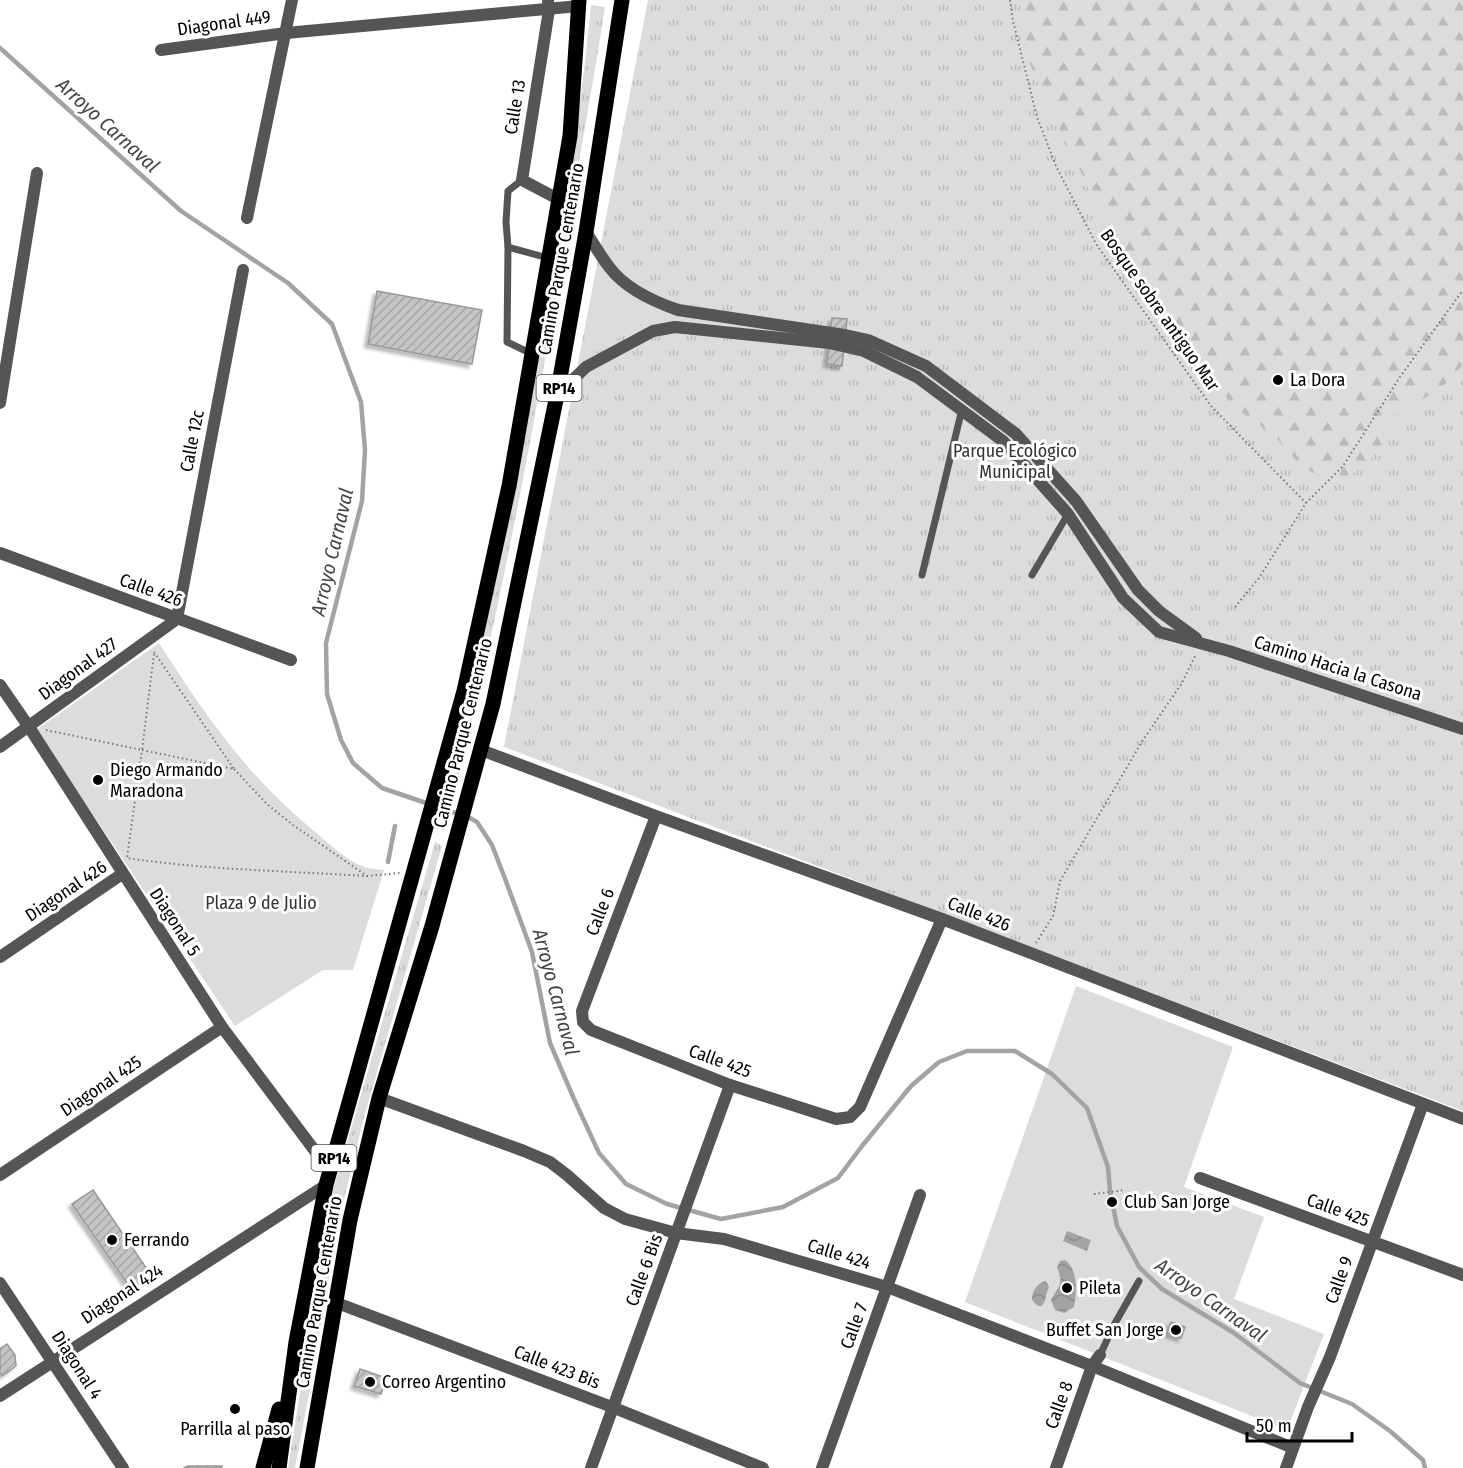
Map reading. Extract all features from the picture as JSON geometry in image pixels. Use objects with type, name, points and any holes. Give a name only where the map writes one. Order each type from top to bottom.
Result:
[{"type":"main road","name":"Camino Parque Centenario","points":[[307,1468],[350,1220],[380,1098],[493,704],[557,395],[586,232],[622,0]]},
{"type":"main road","name":"Camino Parque Centenario","points":[[279,1468],[296,1342],[328,1178],[464,691],[509,486],[570,136],[579,3]]},
{"type":"main road","points":[[263,1468],[296,1342]]},
{"type":"street","points":[[247,218],[292,0]]},
{"type":"street","name":"Diagonal 449","points":[[161,50],[286,33],[579,3]]},
{"type":"street","name":"Calle 13","points":[[522,180],[549,5]]},
{"type":"street","points":[[0,403],[37,173]]},
{"type":"street","points":[[522,180],[558,199]]},
{"type":"street","points":[[586,232],[611,270],[640,294],[660,304],[678,310],[845,341]]},
{"type":"street","name":"Calle 12c","points":[[177,619],[243,270]]},
{"type":"street","points":[[557,395],[586,367],[653,331],[675,327],[830,337]]},
{"type":"street","name":"Camino Hacia la Casona","points":[[845,341],[868,340],[926,366],[1016,434],[1071,495],[1138,590],[1159,611],[1201,642]]},
{"type":"street","name":"Camino Hacia la Casona","points":[[845,341],[917,377],[1003,441],[1065,511],[1123,598],[1159,632],[1201,642],[1463,729]]},
{"type":"street","points":[[965,411],[976,402]]},
{"type":"street","points":[[1065,511],[1071,495]]},
{"type":"street","name":"Calle 426","points":[[0,553],[291,660]]},
{"type":"street","name":"Diagonal 427","points":[[0,747],[151,646],[177,619]]},
{"type":"street","name":"Diagonal 5","points":[[0,685],[222,1027],[328,1178]]},
{"type":"street","name":"Calle 426","points":[[481,750],[942,919],[1463,1119]]},
{"type":"street","name":"Calle 6","points":[[584,1023],[582,1011],[656,816]]},
{"type":"street","name":"Diagonal 426","points":[[0,957],[122,874]]},
{"type":"street","name":"Calle 425","points":[[584,1023],[591,1030],[730,1085],[836,1119],[850,1117],[860,1107],[942,919]]},
{"type":"street","name":"Diagonal 425","points":[[0,1175],[222,1027]]},
{"type":"street","name":"Calle 6 Bis","points":[[591,1468],[730,1085]]},
{"type":"street","name":"Calle 424","points":[[380,1098],[541,1159],[567,1174],[604,1208],[625,1219],[724,1239],[887,1287],[1092,1366],[1293,1448]]},
{"type":"street","name":"Calle 9","points":[[1286,1468],[1308,1407],[1330,1357],[1423,1104]]},
{"type":"street","name":"Diagonal 424","points":[[0,1396],[328,1178]]},
{"type":"street","name":"Calle 425","points":[[1200,1178],[1463,1275]]},
{"type":"street","name":"Calle 7","points":[[822,1468],[920,1195]]},
{"type":"street","name":"Diagonal 4","points":[[0,1283],[123,1468]]},
{"type":"street","name":"Calle 423 Bis","points":[[337,1303],[612,1407],[763,1468]]},
{"type":"street","name":"Calle 8","points":[[1056,1468],[1092,1366],[1100,1355]]},
{"type":"lane","points":[[522,180],[508,191],[507,342],[532,354]]},
{"type":"lane","points":[[508,247],[548,258]]},
{"type":"lane","points":[[922,575],[965,411]]},
{"type":"lane","points":[[1032,575],[1065,511]]},
{"type":"lane","points":[[1100,1355],[1139,1281]]},
{"type":"path","name":"Bosque sobre antiguo Mar","points":[[1010,0],[1037,117],[1056,166],[1096,244],[1211,406],[1306,503]]},
{"type":"path","points":[[1235,607],[1259,578],[1306,503],[1343,466],[1400,377],[1463,290]]},
{"type":"path","points":[[1031,954],[1040,934],[1053,916],[1060,881],[1131,760],[1182,683],[1201,642]]},
{"type":"path","points":[[145,658],[151,646]]},
{"type":"path","points":[[122,874],[127,858],[142,750],[151,646]]},
{"type":"path","points":[[151,646],[234,769],[267,804],[293,825],[367,876]]},
{"type":"path","points":[[43,729],[52,723]]},
{"type":"path","points":[[43,729],[234,769]]},
{"type":"path","points":[[43,729],[49,739]]},
{"type":"path","points":[[121,848],[127,858]]},
{"type":"path","points":[[127,858],[224,868],[367,876],[414,871]]},
{"type":"path","points":[[1094,1194],[1125,1190]]},
{"type":"green space","name":"Parque Ecológico Municipal","points":[[648,0],[1463,0],[1463,1111],[504,747]]},
{"type":"green space","points":[[1020,0],[1463,0],[1463,365],[1440,389],[1397,414],[1379,449],[1367,463],[1351,475],[1332,478],[1315,474],[1299,464],[1274,435],[1245,415],[1206,376],[1182,328],[1112,241],[1030,64]]},
{"type":"green space","points":[[591,5],[605,7],[556,296],[504,573],[458,779],[455,773],[515,476],[555,261],[578,115]]},
{"type":"green space","points":[[600,258],[638,295],[827,338],[664,321],[644,323],[582,359]]},
{"type":"green space","points":[[995,421],[1048,476],[1045,481],[993,425]]},
{"type":"green space","points":[[1080,517],[1161,615],[1158,620],[1128,593],[1076,518]]},
{"type":"green space","name":"Plaza 9 de Julio","points":[[159,643],[228,743],[268,788],[289,809],[345,856],[359,865],[384,870],[353,970],[323,970],[235,1026],[36,730]]},
{"type":"green space","points":[[435,842],[442,846],[363,1121],[336,1233],[295,1468],[288,1468],[331,1197]]},
{"type":"green space","name":"Club San Jorge","points":[[1076,986],[1233,1047],[1184,1187],[1264,1217],[1234,1299],[1324,1334],[1287,1430],[965,1302]]},
{"type":"water","name":"Pileta","points":[[1067,1231],[1091,1240],[1087,1251],[1063,1241]]},
{"type":"water","name":"Pileta","points":[[1065,1260],[1074,1275],[1076,1295],[1074,1307],[1064,1313],[1055,1310],[1051,1300],[1060,1281],[1057,1267],[1060,1261]]},
{"type":"water","name":"Pileta","points":[[1046,1281],[1049,1287],[1042,1306],[1038,1306],[1032,1300],[1033,1294],[1038,1286]]},
{"type":"building","points":[[377,291],[482,310],[472,364],[368,344]]},
{"type":"building","points":[[832,318],[847,319],[842,366],[827,364]]},
{"type":"building","name":"Ferrando","points":[[93,1190],[151,1275],[131,1289],[72,1204]]},
{"type":"building","name":"Buffet San Jorge","points":[[1171,1322],[1185,1327],[1181,1338],[1167,1333]]},
{"type":"building","points":[[7,1344],[15,1355],[16,1366],[2,1376],[0,1349]]},
{"type":"building","name":"Correo Argentino","points":[[360,1369],[386,1378],[381,1394],[354,1386]]},
{"type":"building","points":[[187,1466],[222,1466],[222,1468],[184,1468]]},
{"type":"waterway","name":"Arroyo Carnaval","points":[[0,48],[181,211],[288,283],[332,324],[361,402],[365,450],[362,501],[326,643],[327,694],[341,740],[353,763],[382,788],[470,818],[477,822],[492,845],[532,952],[550,1043],[599,1153],[626,1184],[667,1204],[721,1219],[783,1207],[838,1178],[911,1086],[939,1062],[967,1051],[1015,1051],[1052,1074],[1087,1108],[1108,1167],[1117,1226],[1139,1267],[1162,1289],[1234,1333],[1300,1383],[1352,1404],[1390,1431],[1423,1460],[1425,1468]]},
{"type":"waterway","points":[[388,862],[395,826]]},
{"type":"place","name":"La Dora","points":[[1278,380]]},
{"type":"place","name":"Diego Armando Maradona","points":[[98,780]]},
{"type":"place","name":"Club San Jorge","points":[[1112,1202]]},
{"type":"place","name":"Ferrando","points":[[112,1240]]},
{"type":"place","name":"Pileta","points":[[1067,1288]]},
{"type":"place","name":"Buffet San Jorge","points":[[1176,1330]]},
{"type":"place","name":"Correo Argentino","points":[[370,1382]]},
{"type":"place","name":"Parrilla al paso","points":[[235,1409]]}]
